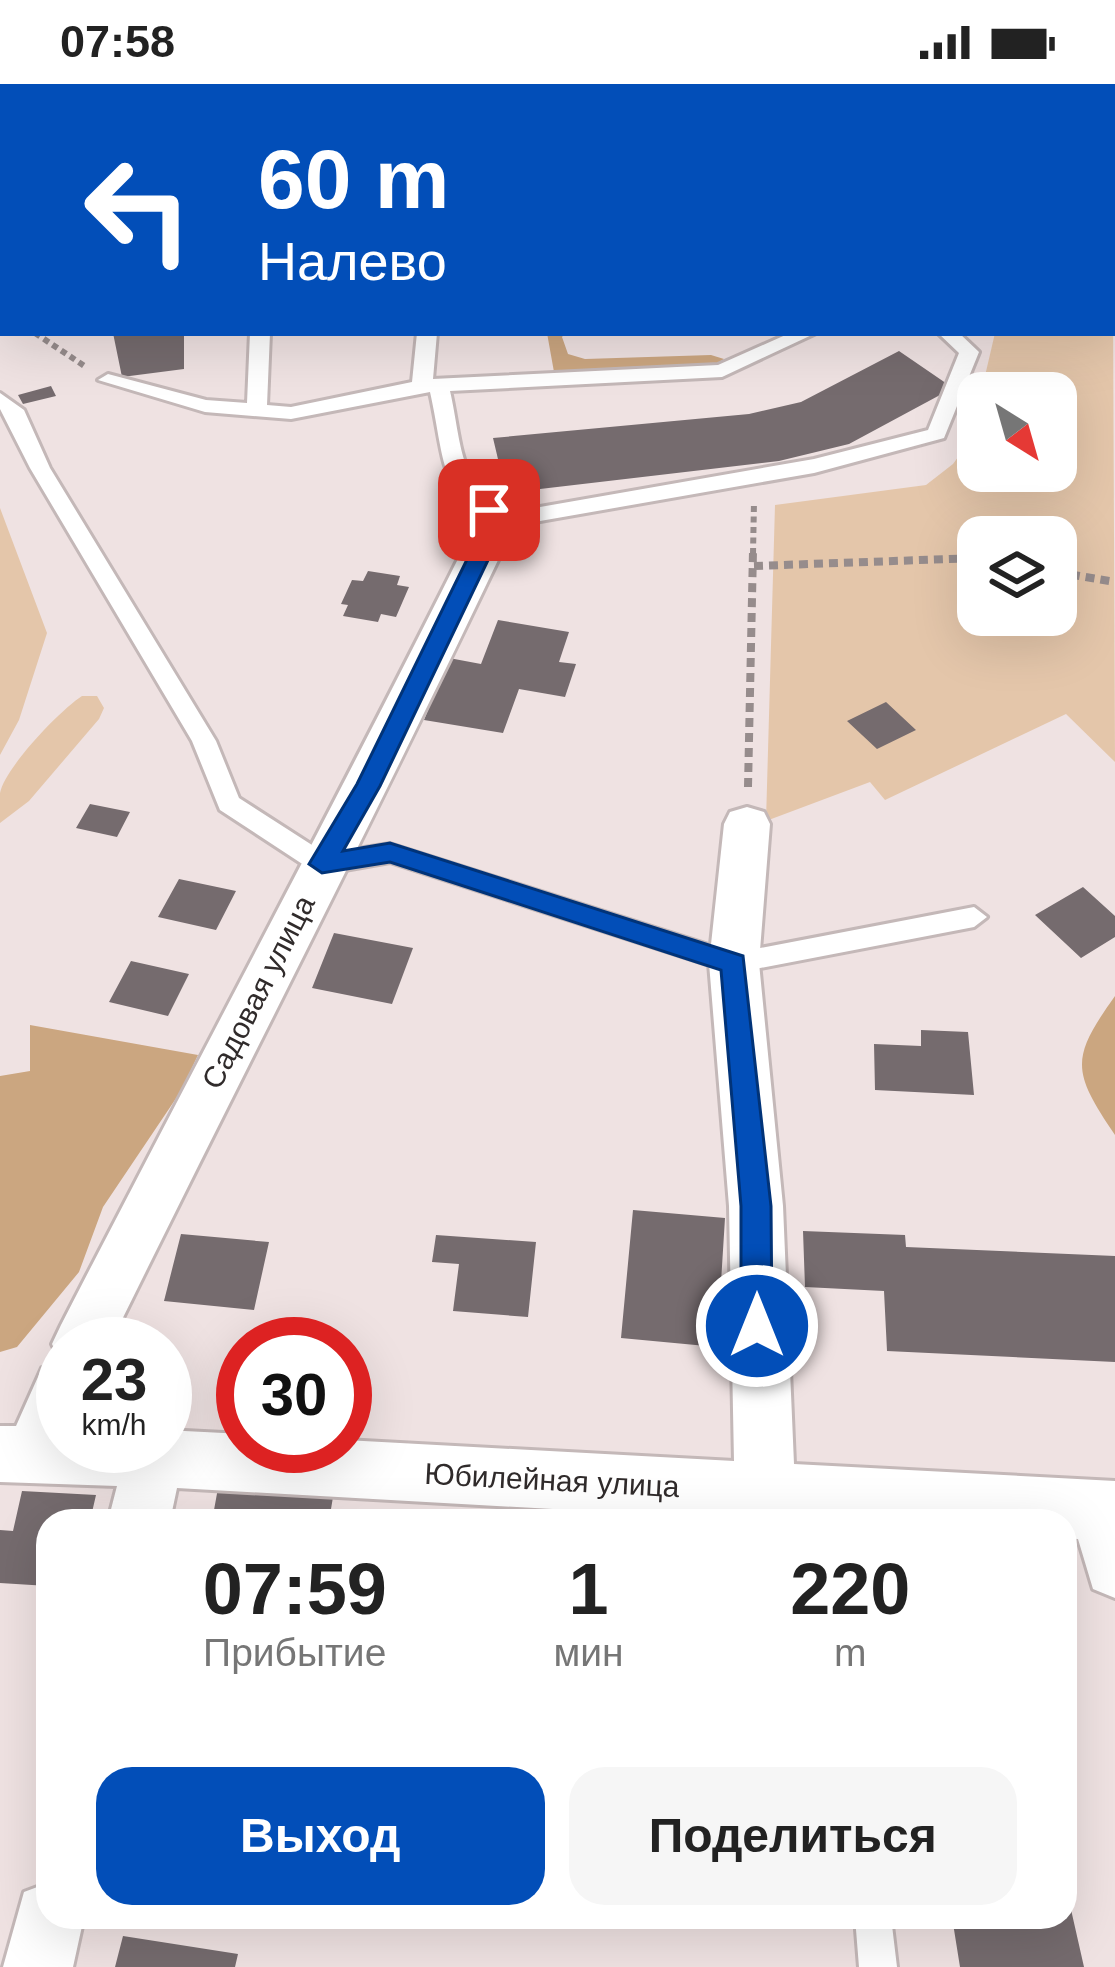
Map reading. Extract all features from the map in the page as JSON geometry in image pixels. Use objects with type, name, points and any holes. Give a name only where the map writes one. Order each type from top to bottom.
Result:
[{"type":"street","name":"Садовая улица","points":[[95,1317],[322,864],[368,786],[490,533],[489,510]]},
{"type":"street","points":[[748,824],[734,963],[756,1206],[757,1347],[766,1491]]},
{"type":"street","points":[[16,1455],[36,1426]]},
{"type":"street","name":"Юбилейная улица","points":[[192,1460],[766,1491],[828,1508]]},
{"type":"street","points":[[143,1509],[151,1473]]},
{"type":"street","name":"Юбилейная улица","points":[[1077,1526],[1111,1529]]},
{"type":"street","points":[[38,1967],[47,1929]]},
{"type":"lane","points":[[257,411],[260,336]]},
{"type":"lane","points":[[427,336],[429,385],[462,486],[489,510],[523,517],[870,454],[938,434],[968,343]]},
{"type":"lane","points":[[108,380],[206,406],[291,413],[429,385],[722,371],[799,336]]},
{"type":"lane","points":[[0,399],[14,410],[40,468],[204,741],[229,804],[322,864],[390,853],[734,963],[974,917]]},
{"type":"lane","points":[[874,1929],[878,1967]]},
{"type":"path","points":[[40,336],[108,380]]},
{"type":"path","points":[[748,824],[746,676],[754,566],[753,476]]},
{"type":"path","points":[[754,566],[957,559]]},
{"type":"path","points":[[1077,576],[1115,582]]},
{"type":"shaded area","points":[[548,336],[563,336],[568,354],[585,359],[711,355],[724,359],[713,366],[554,372]]},
{"type":"shaded area","points":[[994,336],[1113,336],[1115,762],[1066,714],[885,800],[870,782],[766,821],[775,505],[926,485],[957,458],[957,492],[1077,492],[1077,372],[986,372]]},
{"type":"shaded area","points":[[0,508],[47,633],[19,720],[0,755]]},
{"type":"shaded area","points":[[82,696],[97,696],[104,708],[99,719],[29,801],[0,823],[0,793],[12,769],[47,727]]},
{"type":"shaded area","points":[[1115,996],[1115,1135],[1091,1095],[1082,1065],[1090,1035]]},
{"type":"shaded area","points":[[30,1025],[198,1055],[181,1091],[103,1207],[79,1272],[42,1317],[36,1317],[36,1324],[17,1347],[0,1352],[0,1076],[30,1071]]},
{"type":"building","points":[[114,336],[184,336],[184,369],[122,377]]},
{"type":"building","points":[[899,351],[953,388],[849,444],[779,461],[506,493],[493,438],[749,414],[801,402]]},
{"type":"building","points":[[51,386],[56,396],[23,404],[18,395]]},
{"type":"building","points":[[368,571],[400,576],[397,585],[409,587],[396,617],[381,614],[378,622],[343,616],[348,605],[341,604],[352,580],[363,581]]},
{"type":"building","points":[[498,620],[569,632],[559,662],[576,664],[565,697],[519,689],[503,733],[424,720],[449,658],[481,664]]},
{"type":"building","points":[[886,702],[916,730],[877,749],[847,721]]},
{"type":"building","points":[[90,804],[130,812],[117,837],[76,828]]},
{"type":"building","points":[[179,879],[236,891],[216,930],[158,917]]},
{"type":"building","points":[[1083,887],[1115,916],[1115,937],[1081,958],[1035,915]]},
{"type":"building","points":[[334,933],[413,948],[392,1004],[312,988]]},
{"type":"building","points":[[131,961],[189,974],[168,1016],[109,1002]]},
{"type":"building","points":[[921,1030],[968,1032],[974,1095],[875,1090],[874,1044],[921,1046]]},
{"type":"building","points":[[633,1210],[725,1218],[717,1347],[621,1338]]},
{"type":"building","points":[[803,1231],[905,1235],[906,1247],[1115,1256],[1115,1362],[887,1351],[884,1291],[805,1287]]},
{"type":"building","points":[[181,1234],[269,1242],[254,1310],[164,1301]]},
{"type":"building","points":[[436,1235],[536,1242],[528,1317],[453,1311],[459,1264],[432,1262]]},
{"type":"building","points":[[220,1477],[335,1485],[331,1509],[214,1509]]},
{"type":"building","points":[[22,1491],[96,1495],[93,1509],[36,1509],[36,1585],[0,1583],[0,1530],[13,1531]]},
{"type":"building","points":[[954,1929],[1075,1929],[1084,1967],[960,1967]]},
{"type":"building","points":[[123,1936],[238,1954],[235,1967],[115,1967]]},
{"type":"route","points":[[489,510],[490,533],[368,786],[322,864],[390,853],[734,963],[756,1206],[757,1326]]}]
